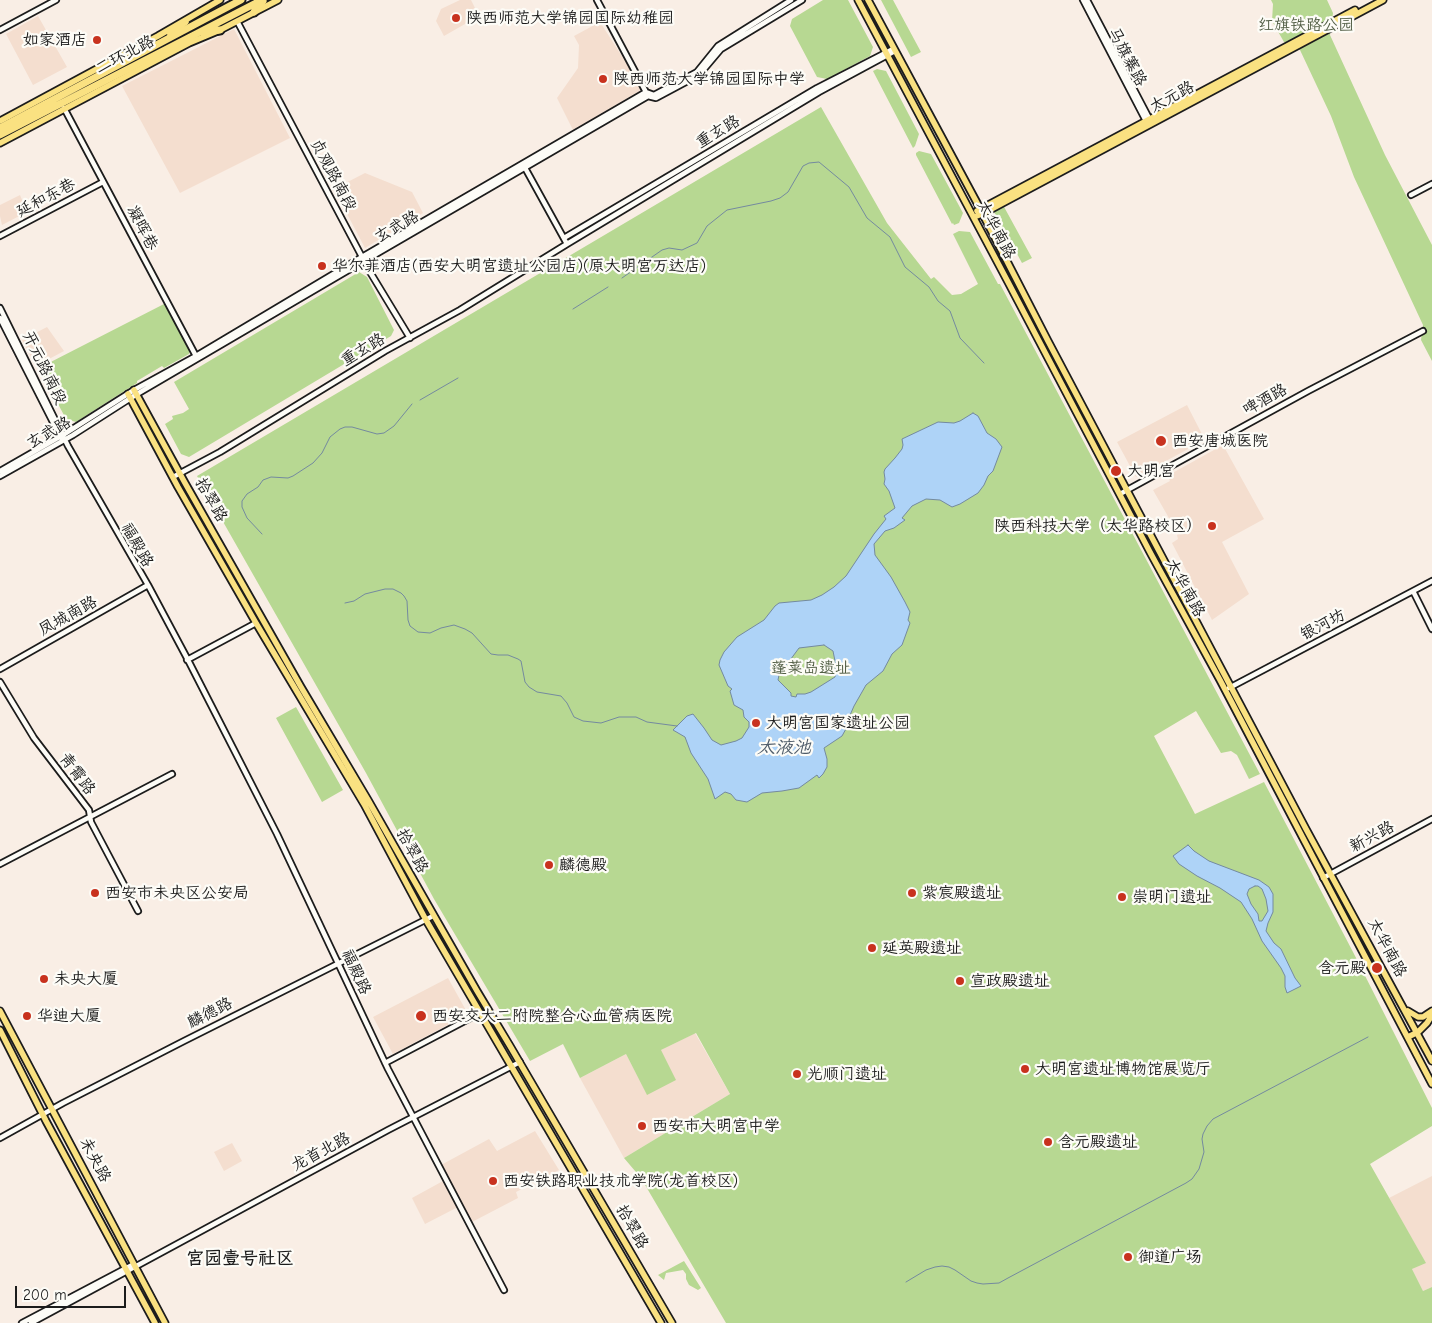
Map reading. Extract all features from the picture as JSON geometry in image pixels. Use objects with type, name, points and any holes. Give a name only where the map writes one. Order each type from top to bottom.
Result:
[{"type":"highway","name":"二环北路","points":[[0,128],[241,0]]},
{"type":"highway","name":"二环北路","points":[[0,135],[264,0]]},
{"type":"highway","points":[[254,12],[264,0]]},
{"type":"highway","points":[[197,33],[220,30]]},
{"type":"main road","points":[[0,121],[158,36],[220,0]]},
{"type":"main road","points":[[0,143],[188,43],[220,30],[278,0]]},
{"type":"main road","name":"太华南路","points":[[858,0],[1432,1084]]},
{"type":"main road","name":"太华南路","points":[[868,0],[1231,687],[1432,1061]]},
{"type":"main road","name":"太元路","points":[[973,215],[1375,0]]},
{"type":"main road","name":"太元路","points":[[1149,122],[1383,0]]},
{"type":"main road","points":[[164,40],[202,10]]},
{"type":"main road","name":"拾翠路","points":[[136,392],[180,474],[301,687],[368,800],[477,992],[520,1062],[672,1323]]},
{"type":"main road","name":"拾翠路","points":[[129,397],[256,623],[364,804],[426,920],[661,1323]]},
{"type":"main road","points":[[1403,1007],[1418,1017],[1427,1015],[1432,1011]]},
{"type":"main road","name":"未央路","points":[[0,1011],[165,1323]]},
{"type":"main road","points":[[1419,1034],[1432,1016]]},
{"type":"main road","points":[[1409,1039],[1419,1034],[1432,1022]]},
{"type":"main road","name":"未央路","points":[[0,1030],[155,1323]]},
{"type":"street","points":[[0,30],[56,0]]},
{"type":"street","points":[[597,0],[647,94]]},
{"type":"street","name":"玄武路","points":[[0,476],[136,392],[197,358],[523,165],[647,94],[654,95],[697,72],[718,46],[791,0]]},
{"type":"street","name":"玄武路","points":[[647,94],[656,98],[699,75],[721,49],[802,0]]},
{"type":"street","name":"马旗寨路","points":[[1082,0],[1149,122]]},
{"type":"street","name":"马旗寨路","points":[[1087,0],[1149,122]]},
{"type":"street","name":"贞观路南段","points":[[237,21],[363,259],[410,338]]},
{"type":"street","name":"重玄路","points":[[564,238],[817,88],[894,50]]},
{"type":"street","name":"重玄路","points":[[173,478],[220,452],[819,92],[886,54]]},
{"type":"street","name":"凝晖巷","points":[[64,108],[197,358]]},
{"type":"street","points":[[523,165],[567,244]]},
{"type":"street","name":"延和东巷","points":[[0,236],[103,182]]},
{"type":"street","points":[[1411,195],[1432,184]]},
{"type":"street","name":"开元路南段","points":[[0,308],[62,438]]},
{"type":"street","name":"开元路南段","points":[[0,318],[62,438]]},
{"type":"street","name":"啤酒路","points":[[1120,494],[1424,330]]},
{"type":"street","name":"玄武路","points":[[0,471],[62,438]]},
{"type":"street","name":"福殿路","points":[[62,438],[147,585],[277,834],[385,1063],[504,1290]]},
{"type":"street","name":"银河坊","points":[[1225,690],[1432,581]]},
{"type":"street","name":"凤城南路","points":[[0,668],[147,585]]},
{"type":"street","points":[[1413,591],[1432,629]]},
{"type":"street","points":[[187,661],[256,623]]},
{"type":"street","name":"青霄路","points":[[0,682],[34,738],[89,810],[91,822],[138,911]]},
{"type":"street","points":[[0,864],[172,774]]},
{"type":"street","name":"新兴路","points":[[1323,878],[1432,819]]},
{"type":"street","name":"麟德路","points":[[0,1138],[184,1040],[433,916]]},
{"type":"street","points":[[385,1063],[480,1013]]},
{"type":"street","name":"龙首北路","points":[[127,1270],[520,1062]]},
{"type":"street","points":[[22,1323],[127,1270]]},
{"type":"street","points":[[31,1323],[127,1270]]},
{"type":"shaded area","name":"陕西师范大学锦园国际幼稚园","points":[[460,0],[471,0],[479,16],[444,36],[436,21],[441,9]]},
{"type":"shaded area","points":[[38,16],[67,67],[33,85],[6,34]]},
{"type":"shaded area","name":"陕西师范大学锦园国际中学","points":[[600,22],[643,89],[573,130],[557,98],[578,68],[579,45],[574,36]]},
{"type":"shaded area","points":[[234,29],[290,138],[180,193],[122,86]]},
{"type":"shaded area","points":[[365,173],[412,192],[423,213],[365,248],[334,189]]},
{"type":"shaded area","points":[[20,195],[27,212],[2,225],[0,205]]},
{"type":"shaded area","points":[[47,327],[64,351],[36,366],[22,340]]},
{"type":"shaded area","name":"西安唐城医院","points":[[1187,405],[1205,440],[1136,477],[1117,442]]},
{"type":"shaded area","name":"陕西科技大学（太华路校区）","points":[[1223,445],[1264,519],[1222,542],[1249,594],[1212,620],[1172,543],[1178,539],[1178,534],[1153,490],[1170,481],[1167,476]]},
{"type":"shaded area","name":"西安交大二附院整合心血管病医院","points":[[448,978],[468,1014],[393,1054],[373,1017]]},
{"type":"shaded area","name":"西安市大明宫中学","points":[[695,1033],[730,1094],[624,1158],[580,1078],[626,1054],[647,1094],[661,1050]]},
{"type":"shaded area","name":"西安铁路职业技术学院(龙首校区)","points":[[535,1131],[559,1170],[516,1192],[518,1198],[472,1222],[441,1165],[489,1139],[497,1151]]},
{"type":"shaded area","points":[[232,1143],[242,1161],[224,1171],[214,1152]]},
{"type":"shaded area","points":[[1432,1176],[1432,1287],[1423,1291],[1412,1269],[1425,1262],[1389,1198]]},
{"type":"shaded area","points":[[443,1181],[458,1207],[425,1224],[412,1198]]},
{"type":"green space","points":[[823,0],[848,0],[873,47],[870,56],[827,79],[817,77],[790,26],[792,19]]},
{"type":"green space","points":[[881,0],[893,0],[921,52],[911,57]]},
{"type":"green space","name":"红旗铁路公园","points":[[1271,0],[1327,0],[1333,13],[1330,35],[1385,155],[1432,245],[1432,361],[1421,340],[1423,325],[1354,177],[1331,116],[1300,50],[1284,42],[1272,21],[1273,4]]},
{"type":"green space","points":[[877,69],[886,71],[919,134],[913,148],[873,71]]},
{"type":"green space","name":"大明宫国家遗址公园","points":[[821,107],[887,223],[931,279],[934,277],[952,295],[961,294],[978,284],[953,234],[959,231],[970,232],[998,284],[1000,284],[1260,774],[1249,779],[1237,755],[1231,751],[1221,753],[1196,711],[1154,736],[1195,814],[1264,782],[1432,1108],[1432,1126],[1370,1164],[1426,1263],[1412,1269],[1423,1291],[1432,1287],[1432,1323],[726,1323],[641,1178],[624,1158],[730,1094],[696,1033],[661,1050],[676,1080],[647,1095],[626,1054],[580,1078],[563,1044],[530,1061],[434,899],[366,773],[197,476]]},
{"type":"green space","points":[[919,151],[931,154],[963,213],[959,223],[952,224],[916,155]]},
{"type":"green space","points":[[1003,205],[1032,258],[1022,263],[993,210]]},
{"type":"green space","points":[[359,272],[367,277],[394,330],[391,336],[189,457],[181,454],[165,424],[173,419],[172,416],[189,409],[174,382]]},
{"type":"green space","points":[[164,304],[190,351],[189,354],[164,368],[162,366],[137,381],[137,383],[76,422],[66,419],[39,368]]},
{"type":"green space","points":[[296,707],[343,790],[322,802],[276,718]]},
{"type":"green space","points":[[684,1261],[701,1288],[698,1290],[689,1285],[683,1270],[666,1273],[664,1280],[658,1275]]},
{"type":"water","name":"太液池","points":[[973,413],[978,416],[987,433],[996,439],[1002,447],[993,471],[978,493],[960,504],[952,507],[940,500],[926,499],[912,506],[902,518],[905,520],[894,528],[885,531],[874,544],[875,555],[891,577],[910,612],[908,620],[910,623],[902,645],[892,654],[883,671],[866,685],[854,706],[842,736],[824,748],[827,767],[823,774],[819,778],[817,775],[799,788],[762,793],[747,802],[736,800],[731,794],[725,792],[715,799],[708,779],[691,753],[685,737],[673,730],[687,716],[693,714],[712,740],[721,745],[742,738],[749,727],[749,722],[744,717],[743,710],[734,705],[730,691],[732,689],[728,686],[719,665],[724,652],[737,637],[764,620],[779,603],[811,600],[834,587],[846,576],[886,519],[884,516],[895,508],[889,491],[884,484],[884,472],[902,449],[902,439],[938,422],[954,423]],"holes":[[[824,645],[833,651],[835,677],[811,692],[797,694],[796,697],[791,696],[791,693],[778,680],[779,675],[799,648]]]},
{"type":"water","points":[[1188,845],[1209,861],[1259,880],[1269,887],[1273,894],[1273,912],[1266,931],[1274,943],[1281,949],[1301,986],[1287,993],[1285,976],[1281,968],[1262,941],[1252,919],[1241,902],[1179,864],[1173,856]],"holes":[[[1258,886],[1262,889],[1268,911],[1262,921],[1259,921],[1258,914],[1247,894],[1249,889]]]},
{"type":"waterway","points":[[622,278],[662,250],[669,248],[682,250],[697,243],[707,226],[727,210],[780,198],[788,192],[803,166],[819,162],[849,187],[867,218],[890,237],[905,267],[929,287],[938,301],[950,311],[960,338],[984,363]]},
{"type":"waterway","points":[[573,309],[608,287]]},
{"type":"waterway","points":[[420,400],[458,378]]},
{"type":"waterway","points":[[262,534],[247,518],[242,507],[242,501],[263,480],[271,477],[288,478],[293,476],[313,463],[322,453],[330,437],[345,427],[377,434],[384,433],[394,426],[412,404]]},
{"type":"waterway","points":[[345,603],[354,601],[365,594],[393,589],[401,593],[407,601],[410,626],[418,632],[430,633],[454,625],[465,629],[472,633],[491,654],[508,655],[521,661],[525,682],[529,687],[537,692],[561,696],[574,717],[583,721],[601,723],[619,717],[636,717],[647,722],[677,726]]},
{"type":"waterway","points":[[906,1282],[926,1270],[942,1266],[949,1267],[977,1283],[999,1283],[1186,1183],[1192,1179],[1199,1169],[1204,1152],[1203,1134],[1213,1119],[1368,1037]]},
{"type":"place","name":"陕西师范大学锦园国际幼稚园","points":[[456,18]]},
{"type":"place","name":"如家酒店","points":[[97,40]]},
{"type":"place","name":"陕西师范大学锦园国际中学","points":[[603,79]]},
{"type":"place","name":"华尔菲酒店(西安大明宫遗址公园店)(原大明宫万达店)","points":[[322,266]]},
{"type":"place","name":"西安唐城医院","points":[[1161,441]]},
{"type":"place","name":"大明宫","points":[[1116,471]]},
{"type":"place","name":"陕西科技大学（太华路校区）","points":[[1212,526]]},
{"type":"place","name":"大明宫国家遗址公园","points":[[756,723]]},
{"type":"place","name":"麟德殿","points":[[549,865]]},
{"type":"place","name":"西安市未央区公安局","points":[[95,893]]},
{"type":"place","name":"紫宸殿遗址","points":[[912,893]]},
{"type":"place","name":"崇明门遗址","points":[[1122,897]]},
{"type":"place","name":"延英殿遗址","points":[[872,948]]},
{"type":"place","name":"含元殿","points":[[1377,968]]},
{"type":"place","name":"未央大厦","points":[[44,979]]},
{"type":"place","name":"宣政殿遗址","points":[[960,981]]},
{"type":"place","name":"华迪大厦","points":[[27,1016]]},
{"type":"place","name":"西安交大二附院整合心血管病医院","points":[[421,1016]]},
{"type":"place","name":"大明宫遗址博物馆展览厅","points":[[1025,1069]]},
{"type":"place","name":"光顺门遗址","points":[[797,1074]]},
{"type":"place","name":"西安市大明宫中学","points":[[642,1126]]},
{"type":"place","name":"含元殿遗址","points":[[1048,1142]]},
{"type":"place","name":"西安铁路职业技术学院(龙首校区)","points":[[493,1181]]},
{"type":"place","name":"御道广场","points":[[1128,1257]]},
{"type":"district","name":"宫园壹号社区","points":[[240,1259]]},
{"type":"park label","name":"蓬莱岛遗址","points":[[811,668]]}]
